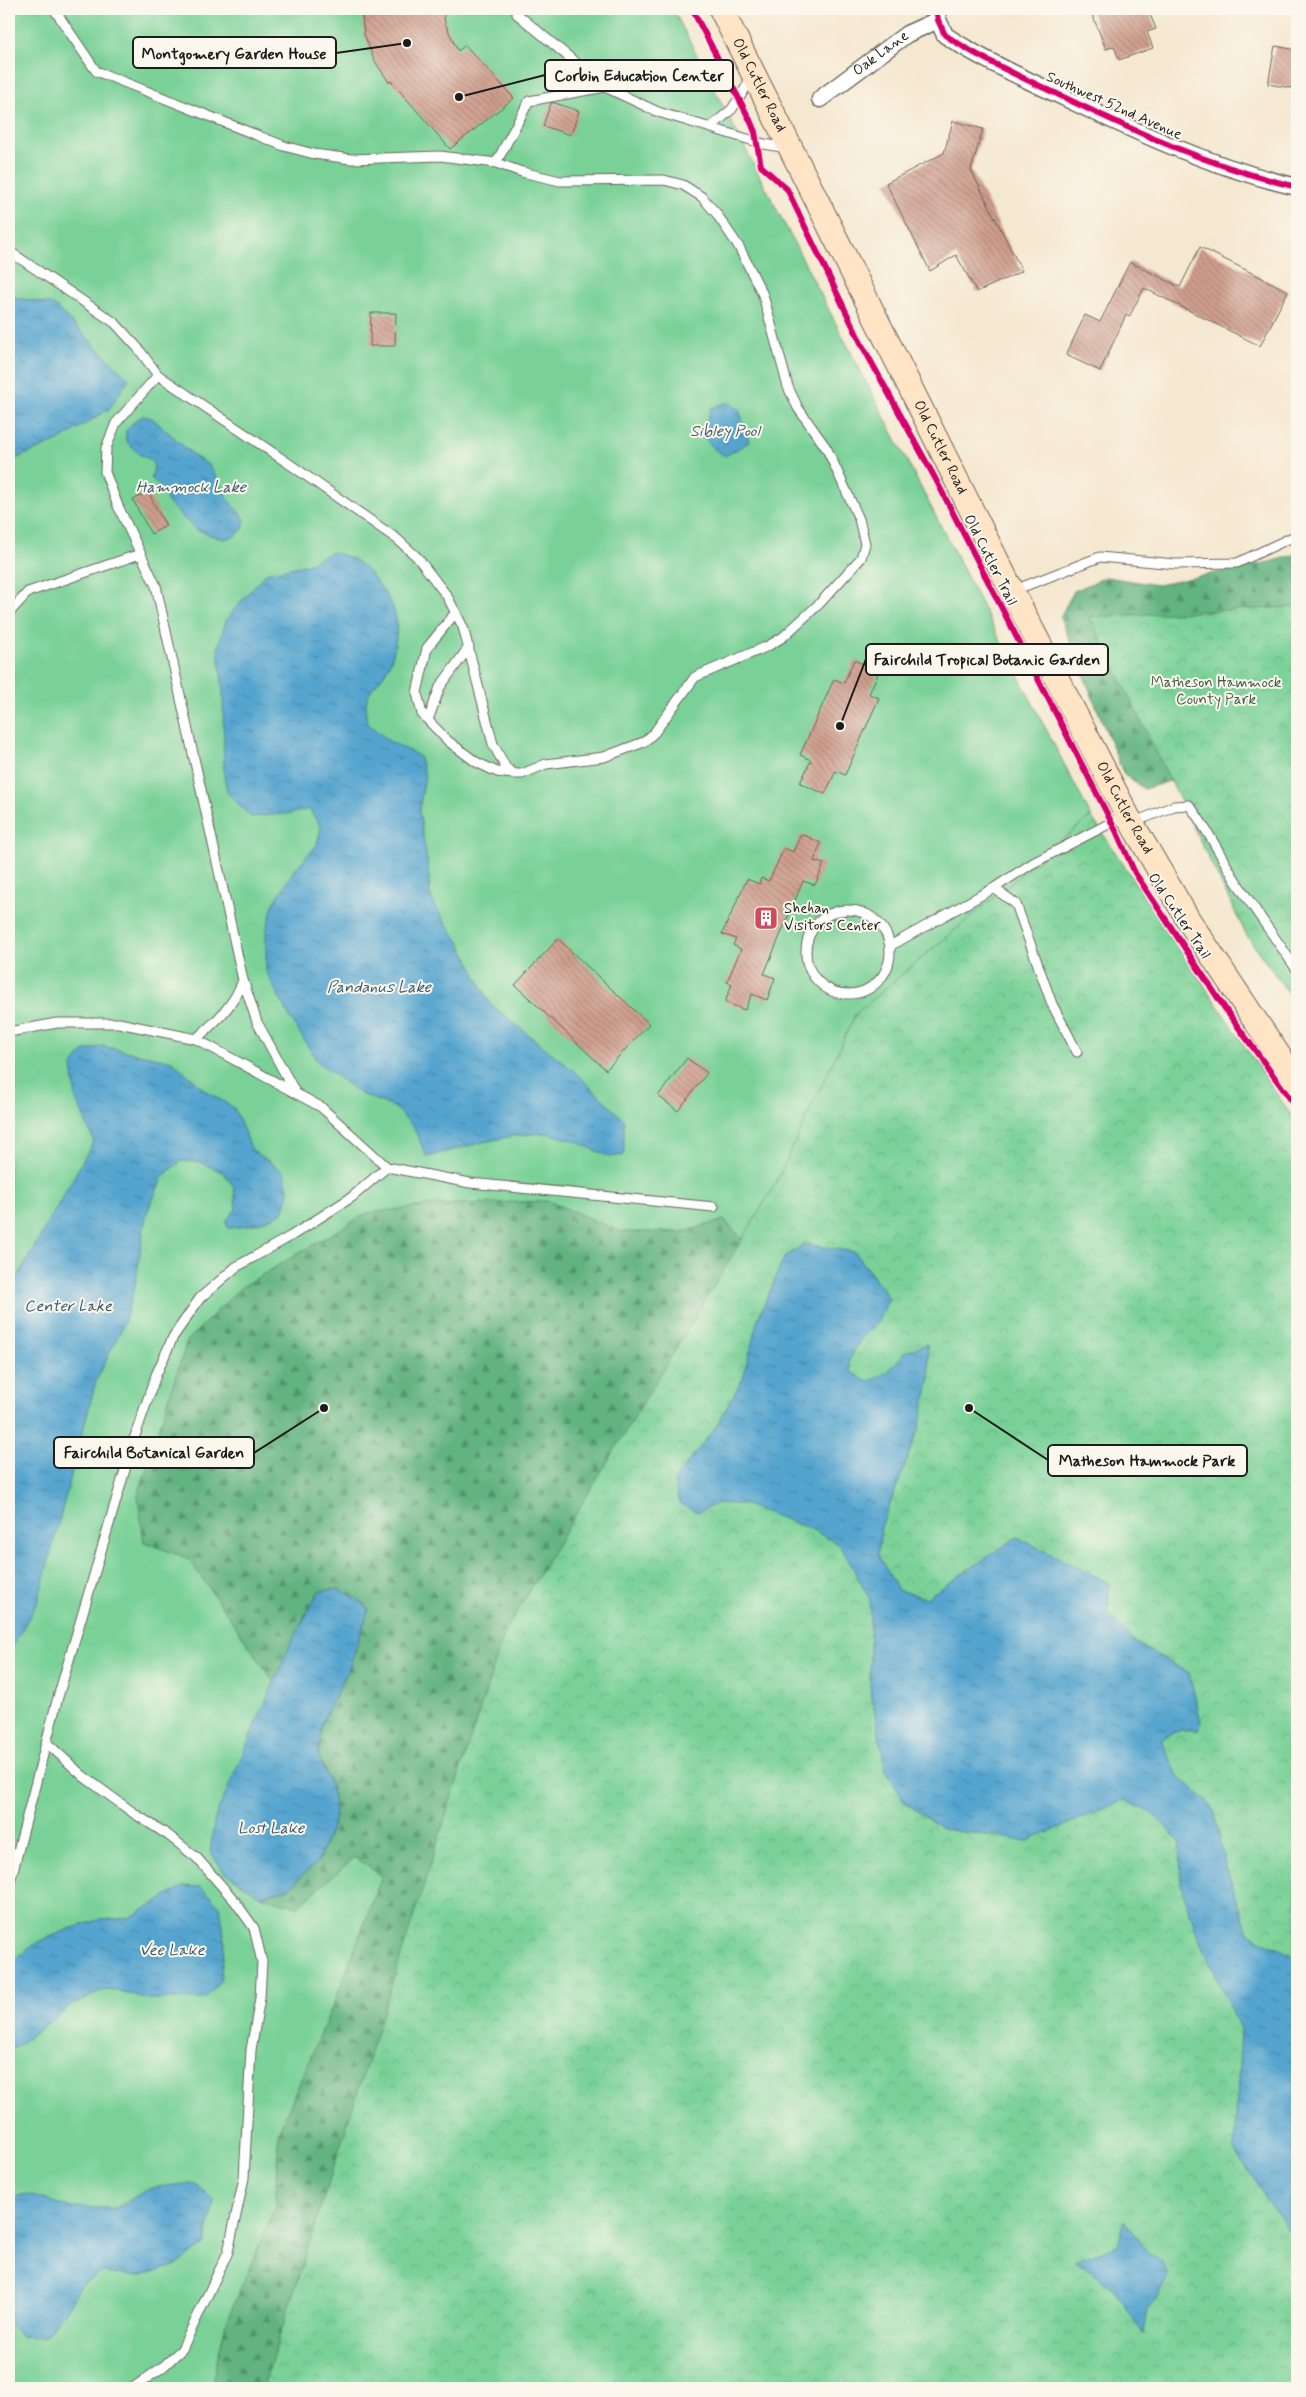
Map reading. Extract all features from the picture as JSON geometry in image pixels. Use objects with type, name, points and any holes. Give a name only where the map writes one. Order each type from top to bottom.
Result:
[{"type":"main road","name":"Old Cutler Road","points":[[721,9],[1012,591],[1129,819],[1189,921],[1296,1076]]},
{"type":"street","name":"Oak Lane","points":[[820,99],[937,14]]},
{"type":"street","name":"Southwest 52nd Avenue","points":[[937,14],[945,35],[953,40],[1040,86],[1138,133],[1234,169],[1297,186]]},
{"type":"lane","points":[[54,9],[96,71],[284,146],[314,154],[351,158],[440,156],[496,163],[560,182],[658,179],[670,181],[689,188],[708,202],[727,228],[754,276],[768,314],[788,387],[798,408],[827,449],[858,519],[865,544],[863,553],[856,564],[792,630],[768,646],[695,677],[654,733],[644,742],[604,757],[546,764],[522,774],[497,772],[476,762],[448,741],[422,714],[417,693],[427,648],[456,612]]},
{"type":"lane","points":[[516,9],[517,14],[605,87],[658,112],[764,144],[792,149]]},
{"type":"lane","points":[[711,127],[732,110],[754,75]]},
{"type":"lane","points":[[496,163],[529,101],[605,87]]},
{"type":"lane","points":[[9,251],[115,323],[137,347],[158,375],[404,545],[429,570],[456,612],[469,647],[493,744],[506,768],[515,774]]},
{"type":"lane","points":[[158,375],[116,422],[104,454],[107,482],[156,586],[243,980],[257,1022],[295,1092]]},
{"type":"lane","points":[[1012,591],[1100,557],[1175,564],[1237,562],[1297,535]]},
{"type":"lane","points":[[9,613],[28,592],[140,554]]},
{"type":"lane","points":[[428,720],[440,688],[469,647]]},
{"type":"lane","points":[[890,946],[994,888],[1033,863],[1129,819],[1174,806],[1189,806],[1206,828],[1222,859],[1255,912],[1297,970]]},
{"type":"lane","points":[[994,888],[1016,904],[1052,1004],[1077,1052]]},
{"type":"lane","points":[[841,910],[860,911],[877,921],[883,928],[890,946],[889,960],[885,972],[876,983],[865,990],[852,994],[839,994],[826,989],[816,980],[807,964],[806,946],[812,929],[824,916],[841,910]]},
{"type":"lane","points":[[196,1039],[224,1014],[238,993],[243,980]]},
{"type":"lane","points":[[9,1032],[57,1023],[119,1023],[196,1039],[320,1107],[387,1167],[470,1183],[714,1207]]},
{"type":"lane","points":[[9,1886],[58,1697],[138,1428],[156,1374],[179,1326],[200,1298],[236,1267],[291,1236],[352,1197],[387,1167]]},
{"type":"lane","points":[[47,1743],[82,1776],[168,1835],[197,1858],[229,1894],[254,1928],[262,1962],[260,1998],[251,2050],[244,2178],[228,2252],[182,2349],[164,2366],[133,2388]]},
{"type":"green space","points":[[9,9],[673,9],[1091,816],[856,1013],[775,1185],[263,2388],[9,2388]]},
{"type":"green space","name":"Matheson Hammock County Park","points":[[1297,554],[1297,904],[1190,775],[1144,789],[1124,775],[1060,617],[1074,591],[1106,577],[1158,585],[1269,562]]},
{"type":"green space","name":"Matheson Hammock County Park","points":[[1297,607],[1297,1005],[1247,936],[1090,617]]},
{"type":"green space","points":[[1091,816],[1297,1124],[1297,2388],[263,2388],[505,1631],[775,1185],[856,1013]]},
{"type":"green space","points":[[548,1201],[622,1232],[683,1232],[724,1220],[759,1256],[1297,2388],[211,2388],[226,2322],[276,2206],[278,2133],[336,1998],[382,1876],[355,1857],[297,1907],[260,1896],[289,1888],[318,1861],[335,1818],[332,1789],[318,1755],[322,1722],[349,1668],[306,1613],[274,1682],[189,1559],[144,1542],[138,1496],[187,1341],[240,1288],[367,1213],[433,1205]]},
{"type":"water","points":[[9,296],[54,305],[129,379],[109,409],[58,441],[10,461]]},
{"type":"water","name":"Sibley Pool","points":[[730,403],[739,409],[749,442],[725,456],[713,448],[705,438],[706,422],[711,408]]},
{"type":"water","name":"Hammock Lake","points":[[143,416],[152,418],[197,458],[210,466],[229,501],[245,519],[243,529],[235,536],[223,539],[196,530],[169,504],[162,489],[151,478],[154,467],[151,460],[139,454],[126,441],[126,431],[134,421]]},
{"type":"water","name":"Pandanus Lake","points":[[332,552],[355,560],[368,571],[385,593],[395,614],[396,639],[393,652],[385,673],[368,695],[367,723],[389,741],[419,756],[425,775],[419,811],[428,866],[430,894],[437,910],[462,946],[490,1004],[574,1071],[624,1120],[624,1155],[609,1157],[578,1142],[548,1133],[519,1135],[483,1142],[427,1157],[413,1126],[394,1107],[360,1094],[317,1061],[286,1011],[266,971],[266,932],[273,905],[294,870],[317,845],[321,827],[309,809],[293,813],[251,817],[227,792],[224,775],[223,690],[218,647],[227,618],[266,573],[305,565]]},
{"type":"water","name":"Center Lake","points":[[102,1046],[172,1061],[206,1091],[234,1108],[252,1150],[284,1172],[289,1194],[283,1212],[270,1219],[228,1228],[226,1221],[236,1209],[234,1187],[224,1173],[200,1162],[181,1161],[163,1176],[146,1215],[135,1286],[123,1326],[96,1381],[38,1601],[9,1653],[9,1285],[13,1285],[94,1141],[76,1099],[72,1066],[83,1052]]},
{"type":"water","points":[[804,1244],[855,1252],[889,1298],[877,1323],[862,1337],[849,1360],[851,1372],[868,1382],[889,1371],[905,1352],[927,1344],[930,1377],[919,1429],[881,1527],[878,1555],[898,1590],[926,1598],[1017,1537],[1109,1583],[1108,1614],[1136,1643],[1189,1673],[1201,1721],[1199,1730],[1181,1730],[1161,1739],[1178,1776],[1205,1799],[1214,1811],[1225,1864],[1248,1932],[1297,1958],[1297,2234],[1287,2227],[1234,2151],[1241,2031],[1196,1931],[1181,1885],[1180,1842],[1152,1813],[1124,1800],[1028,1841],[942,1829],[905,1802],[886,1771],[870,1688],[870,1599],[840,1545],[811,1529],[746,1505],[718,1503],[698,1512],[679,1503],[674,1480],[715,1428],[743,1378],[758,1319],[784,1258]]},
{"type":"water","name":"Lost Lake","points":[[339,1589],[356,1598],[369,1609],[349,1668],[322,1722],[318,1755],[332,1789],[335,1818],[318,1861],[289,1888],[260,1896],[224,1872],[210,1851],[215,1818],[290,1645],[319,1591]]},
{"type":"water","name":"Vee Lake","points":[[184,1886],[201,1887],[220,1906],[225,1943],[220,1981],[205,1999],[148,1999],[124,1992],[106,1990],[75,2003],[9,2052],[9,1963],[38,1942],[69,1929],[98,1920],[129,1918]]},
{"type":"water","points":[[194,2183],[214,2200],[205,2244],[173,2267],[137,2276],[101,2273],[82,2284],[65,2311],[44,2337],[21,2336],[9,2324],[9,2198],[27,2194],[72,2208],[116,2208],[150,2188]]},
{"type":"water","points":[[1125,2220],[1147,2253],[1161,2260],[1169,2275],[1160,2294],[1148,2308],[1144,2335],[1112,2286],[1074,2261],[1118,2245]]},
{"type":"building","points":[[361,9],[443,9],[445,23],[458,51],[465,45],[514,98],[450,149],[391,81],[389,82],[374,60],[364,34]]},
{"type":"building","points":[[1090,9],[1148,9],[1156,29],[1147,32],[1153,48],[1119,60],[1114,46],[1106,49]]},
{"type":"building","points":[[1275,46],[1297,50],[1297,89],[1268,84]]},
{"type":"building","points":[[551,103],[579,111],[571,135],[543,126]]},
{"type":"building","points":[[953,121],[983,129],[971,170],[1022,271],[977,292],[956,255],[930,271],[886,183],[944,153]]},
{"type":"building","points":[[1200,247],[1288,291],[1260,346],[1144,288],[1129,317],[1126,315],[1100,371],[1066,355],[1085,315],[1100,322],[1130,262],[1180,287]]},
{"type":"building","points":[[371,313],[396,313],[395,346],[370,346]]},
{"type":"building","points":[[148,492],[166,526],[151,534],[133,500]]},
{"type":"building","points":[[854,660],[879,671],[869,694],[879,698],[845,775],[836,771],[825,794],[800,783],[811,760],[800,755],[834,679],[844,683]]},
{"type":"building","name":"Shehan Visitors Center","points":[[801,834],[821,843],[814,861],[824,864],[815,885],[803,881],[764,974],[775,978],[767,1000],[752,994],[745,1010],[725,1002],[732,984],[727,982],[741,949],[733,945],[736,939],[722,934],[747,879],[759,884],[761,878],[769,881],[784,848],[793,852]]},
{"type":"building","points":[[558,939],[649,1024],[606,1070],[515,985]]},
{"type":"building","points":[[687,1058],[707,1073],[678,1111],[658,1096]]},
{"type":"cycle path","name":"Old Cutler Trail","points":[[692,9],[750,120],[755,132],[761,166],[787,189],[862,345],[935,478],[1117,833],[1135,873],[1228,1013],[1297,1108]]},
{"type":"cycle path","points":[[936,9],[938,20],[945,35],[971,51],[1016,74],[1176,148],[1236,170],[1297,187]]},
{"type":"place","name":"Montgomery Garden House","points":[[407,43]]},
{"type":"place","name":"Corbin Education Center","points":[[459,97]]},
{"type":"place","name":"Fairchild Tropical Botanic Garden","points":[[840,726]]},
{"type":"place","name":"Shehan Visitors Center","points":[[766,918]]},
{"type":"place","name":"Fairchild Botanical Garden","points":[[324,1408]]},
{"type":"place","name":"Matheson Hammock Park","points":[[969,1408]]}]
